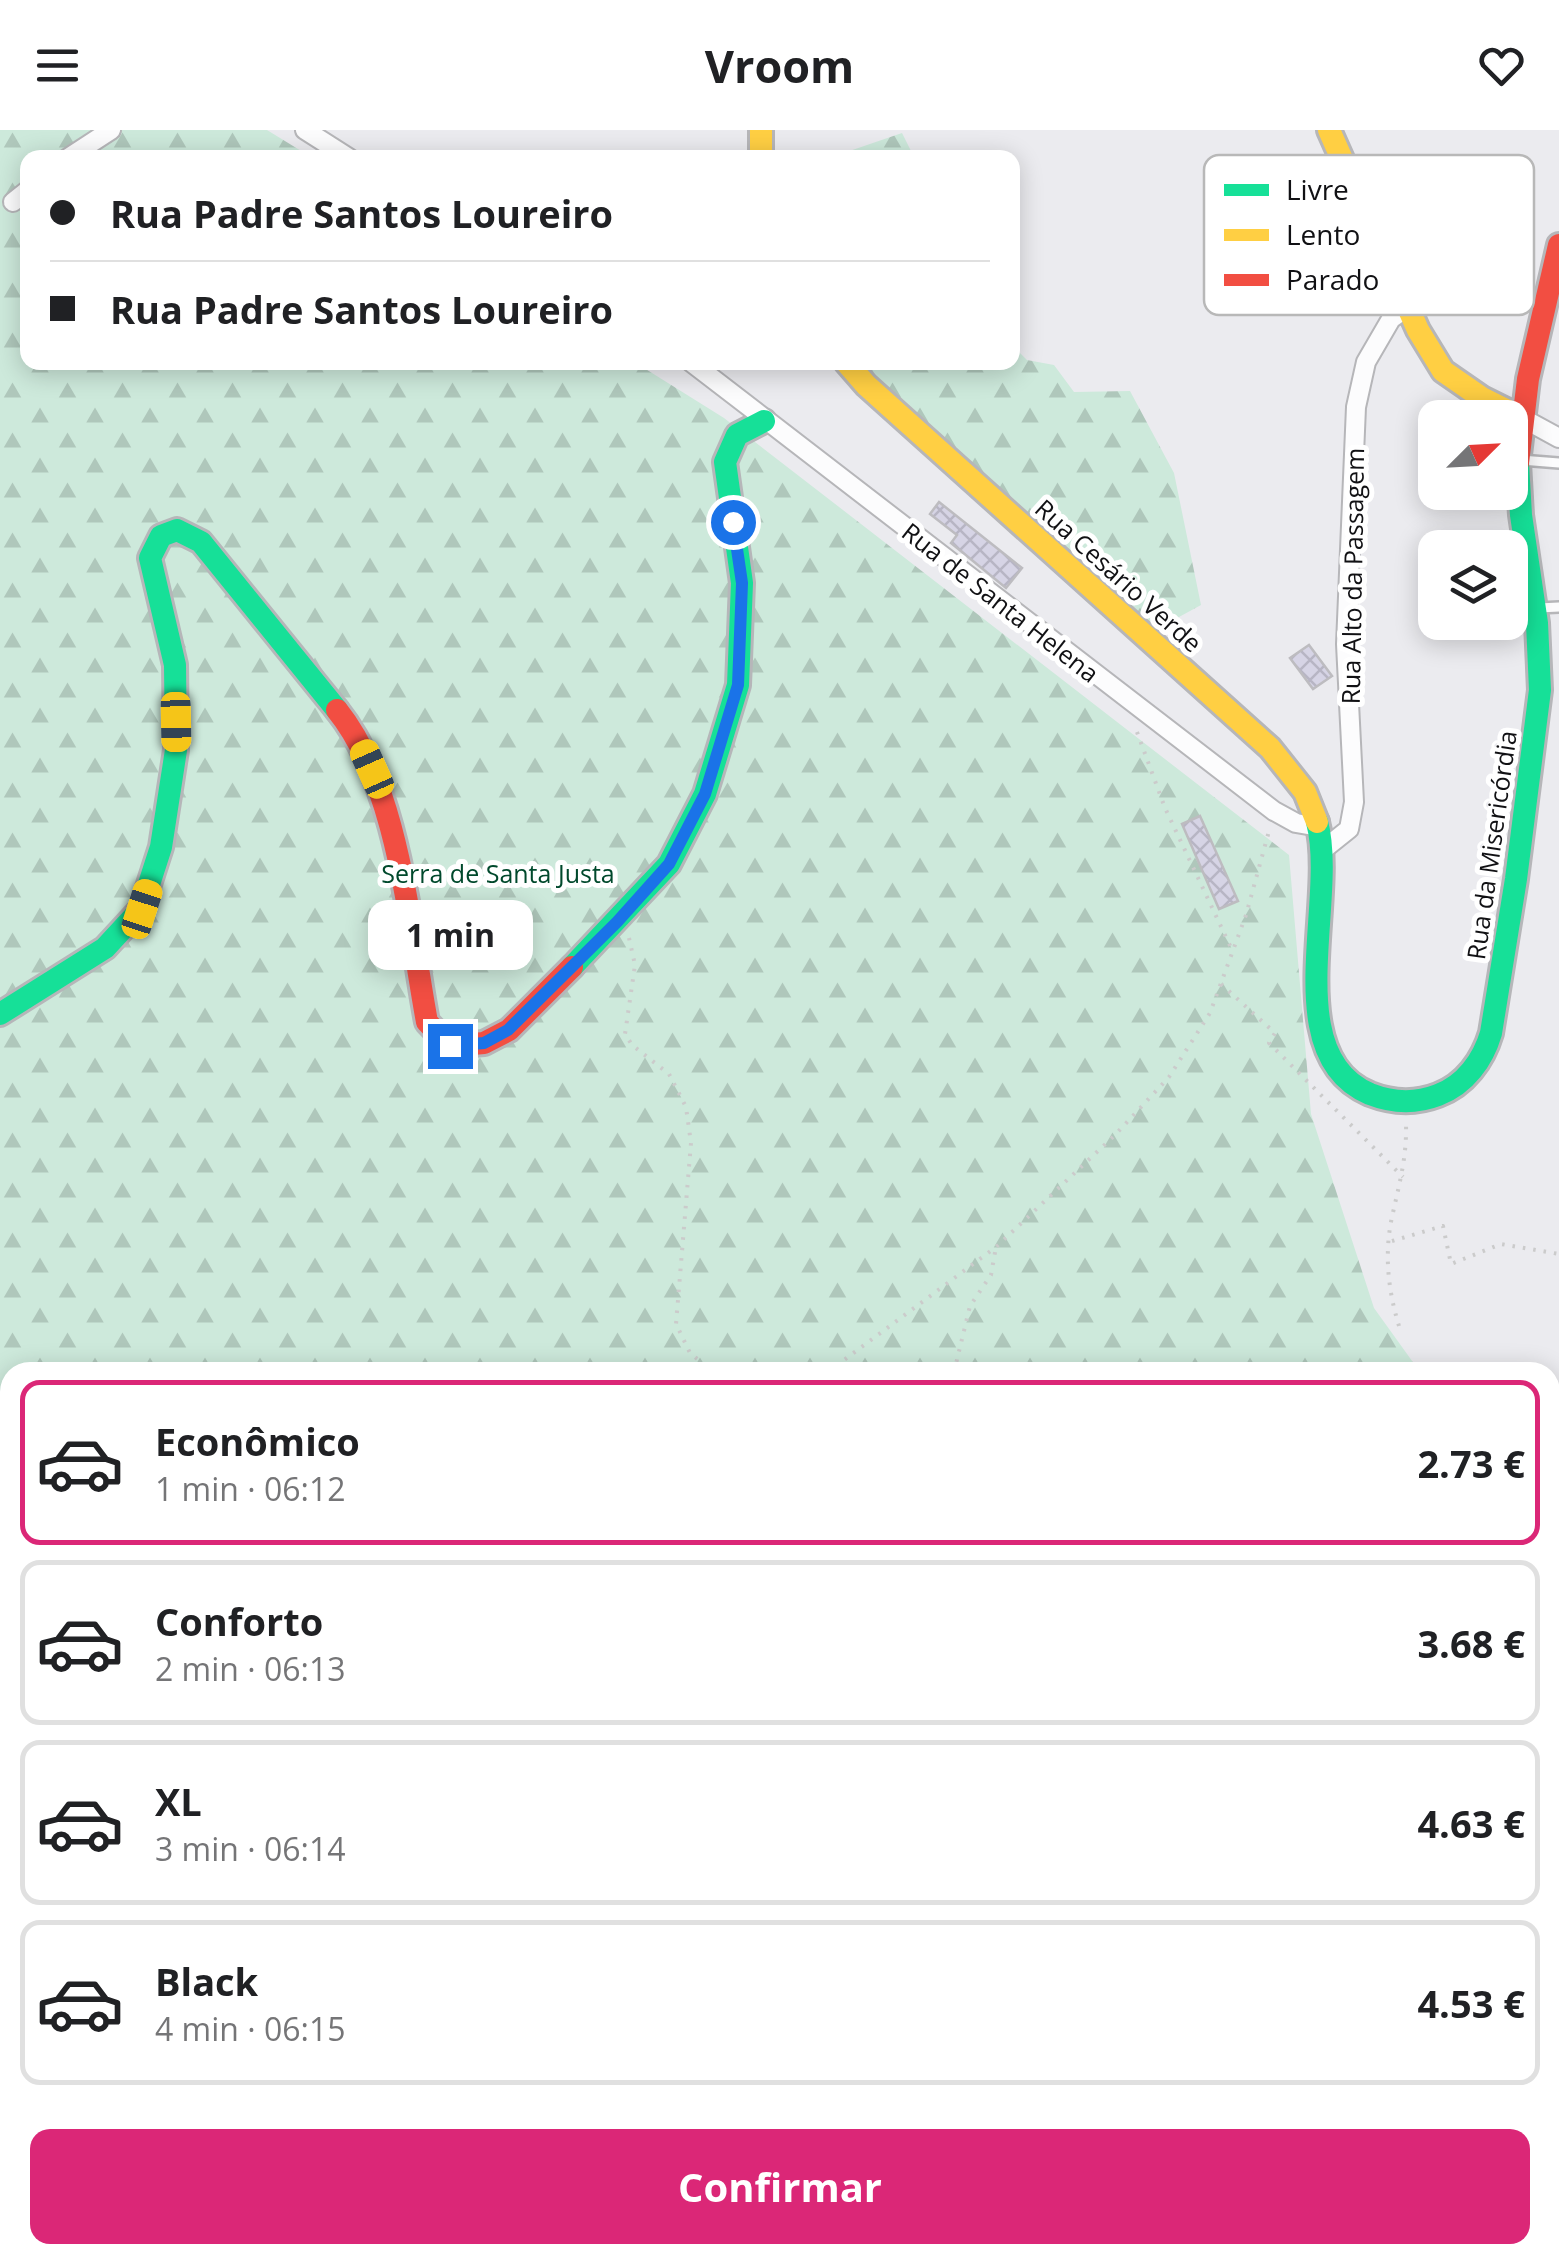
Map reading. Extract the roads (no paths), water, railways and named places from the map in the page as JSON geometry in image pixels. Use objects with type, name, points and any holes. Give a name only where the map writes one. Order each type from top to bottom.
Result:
[{"type":"street","points":[[80,150],[111,130]]},
{"type":"street","points":[[305,130],[336,150]]},
{"type":"street","points":[[1329,130],[1340,155]]},
{"type":"street","name":"Rua da Misericórdia","points":[[1526,400],[1559,245]]},
{"type":"street","name":"Rua Alto da Passagem","points":[[1321,838],[1349,829],[1354,802],[1346,644],[1356,407],[1366,362],[1397,315]]},
{"type":"street","points":[[1412,315],[1442,371],[1486,400]]},
{"type":"street","name":"Rua de Santa Helena","points":[[701,370],[1274,811],[1321,838]]},
{"type":"street","name":"Rua Cesário Verde","points":[[853,370],[1270,748],[1297,779],[1315,810],[1321,838]]},
{"type":"street","points":[[0,1014],[105,948],[142,909],[161,848],[176,750],[175,665],[150,558],[162,536],[177,530],[201,542],[356,733],[387,805],[427,1022],[450,1046],[484,1043],[508,1030],[617,922],[669,864],[705,794],[738,685],[742,583],[725,462],[728,444],[737,432],[764,421]]},
{"type":"street","points":[[1528,421],[1559,438]]},
{"type":"street","name":"Rua da Misericórdia","points":[[1321,838],[1315,1016],[1324,1048],[1344,1078],[1374,1098],[1404,1105],[1436,1100],[1467,1079],[1488,1044],[1517,877],[1548,608],[1519,510]]},
{"type":"lane","points":[[1528,461],[1559,463]]},
{"type":"park label","name":"Serra de Santa Justa","points":[[498,873]]}]
